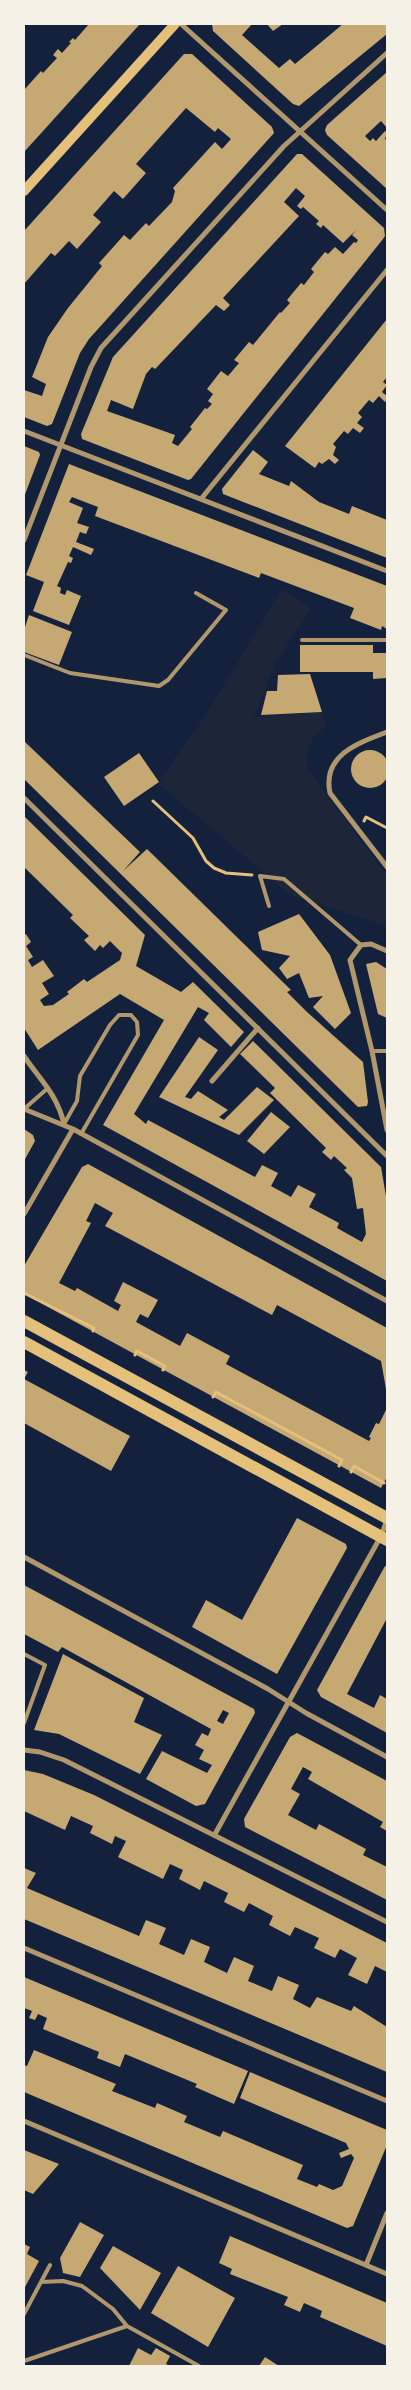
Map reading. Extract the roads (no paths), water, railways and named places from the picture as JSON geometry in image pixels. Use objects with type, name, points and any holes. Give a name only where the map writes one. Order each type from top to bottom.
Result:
[{"type":"main road","points":[[24,191],[175,24]]},
{"type":"main road","points":[[24,1321],[387,1519]]},
{"type":"main road","points":[[24,1342],[384,1538]]},
{"type":"street","points":[[181,24],[387,210]]},
{"type":"street","points":[[24,540],[91,367],[101,348],[299,131],[387,53]]},
{"type":"street","points":[[202,500],[387,270]]},
{"type":"street","points":[[24,431],[387,571]]},
{"type":"street","points":[[387,732],[363,741],[342,752],[328,782],[330,794],[387,867]]},
{"type":"street","points":[[24,798],[387,1156]]},
{"type":"street","points":[[387,950],[371,944],[361,945],[350,960],[381,1091],[387,1130]]},
{"type":"street","points":[[212,1081],[258,1028]]},
{"type":"street","points":[[24,1056],[60,1107],[64,1124]]},
{"type":"street","points":[[381,1091],[387,1095]]},
{"type":"street","points":[[24,1109],[64,1124],[387,1301]]},
{"type":"street","points":[[24,1214],[73,1129]]},
{"type":"street","points":[[215,1834],[288,1702],[384,1538],[387,1519]]},
{"type":"street","points":[[24,1557],[268,1689],[387,1757]]},
{"type":"street","points":[[24,1750],[40,1752],[64,1760],[215,1834],[387,1922]]},
{"type":"street","points":[[24,1948],[387,2101]]},
{"type":"street","points":[[24,2121],[387,2274]]},
{"type":"street","points":[[366,2265],[387,2213]]},
{"type":"lane","points":[[24,655],[70,673],[159,686],[168,680],[226,610],[196,593]]},
{"type":"lane","points":[[302,640],[387,640]]},
{"type":"lane","points":[[269,906],[260,876],[284,878],[361,945]]},
{"type":"lane","points":[[64,1124],[77,1101],[80,1076],[110,1025],[119,1015],[131,1015],[137,1022],[138,1035],[81,1134]]},
{"type":"lane","points":[[372,1051],[387,1051]]},
{"type":"lane","points":[[24,1109],[48,1088]]},
{"type":"lane","points":[[24,1654],[45,1665],[24,1723]]},
{"type":"lane","points":[[24,2314],[50,2265]]},
{"type":"lane","points":[[40,2282],[63,2281],[82,2286],[113,2309],[127,2326],[199,2366]]},
{"type":"lane","points":[[24,2360],[127,2326]]}]
